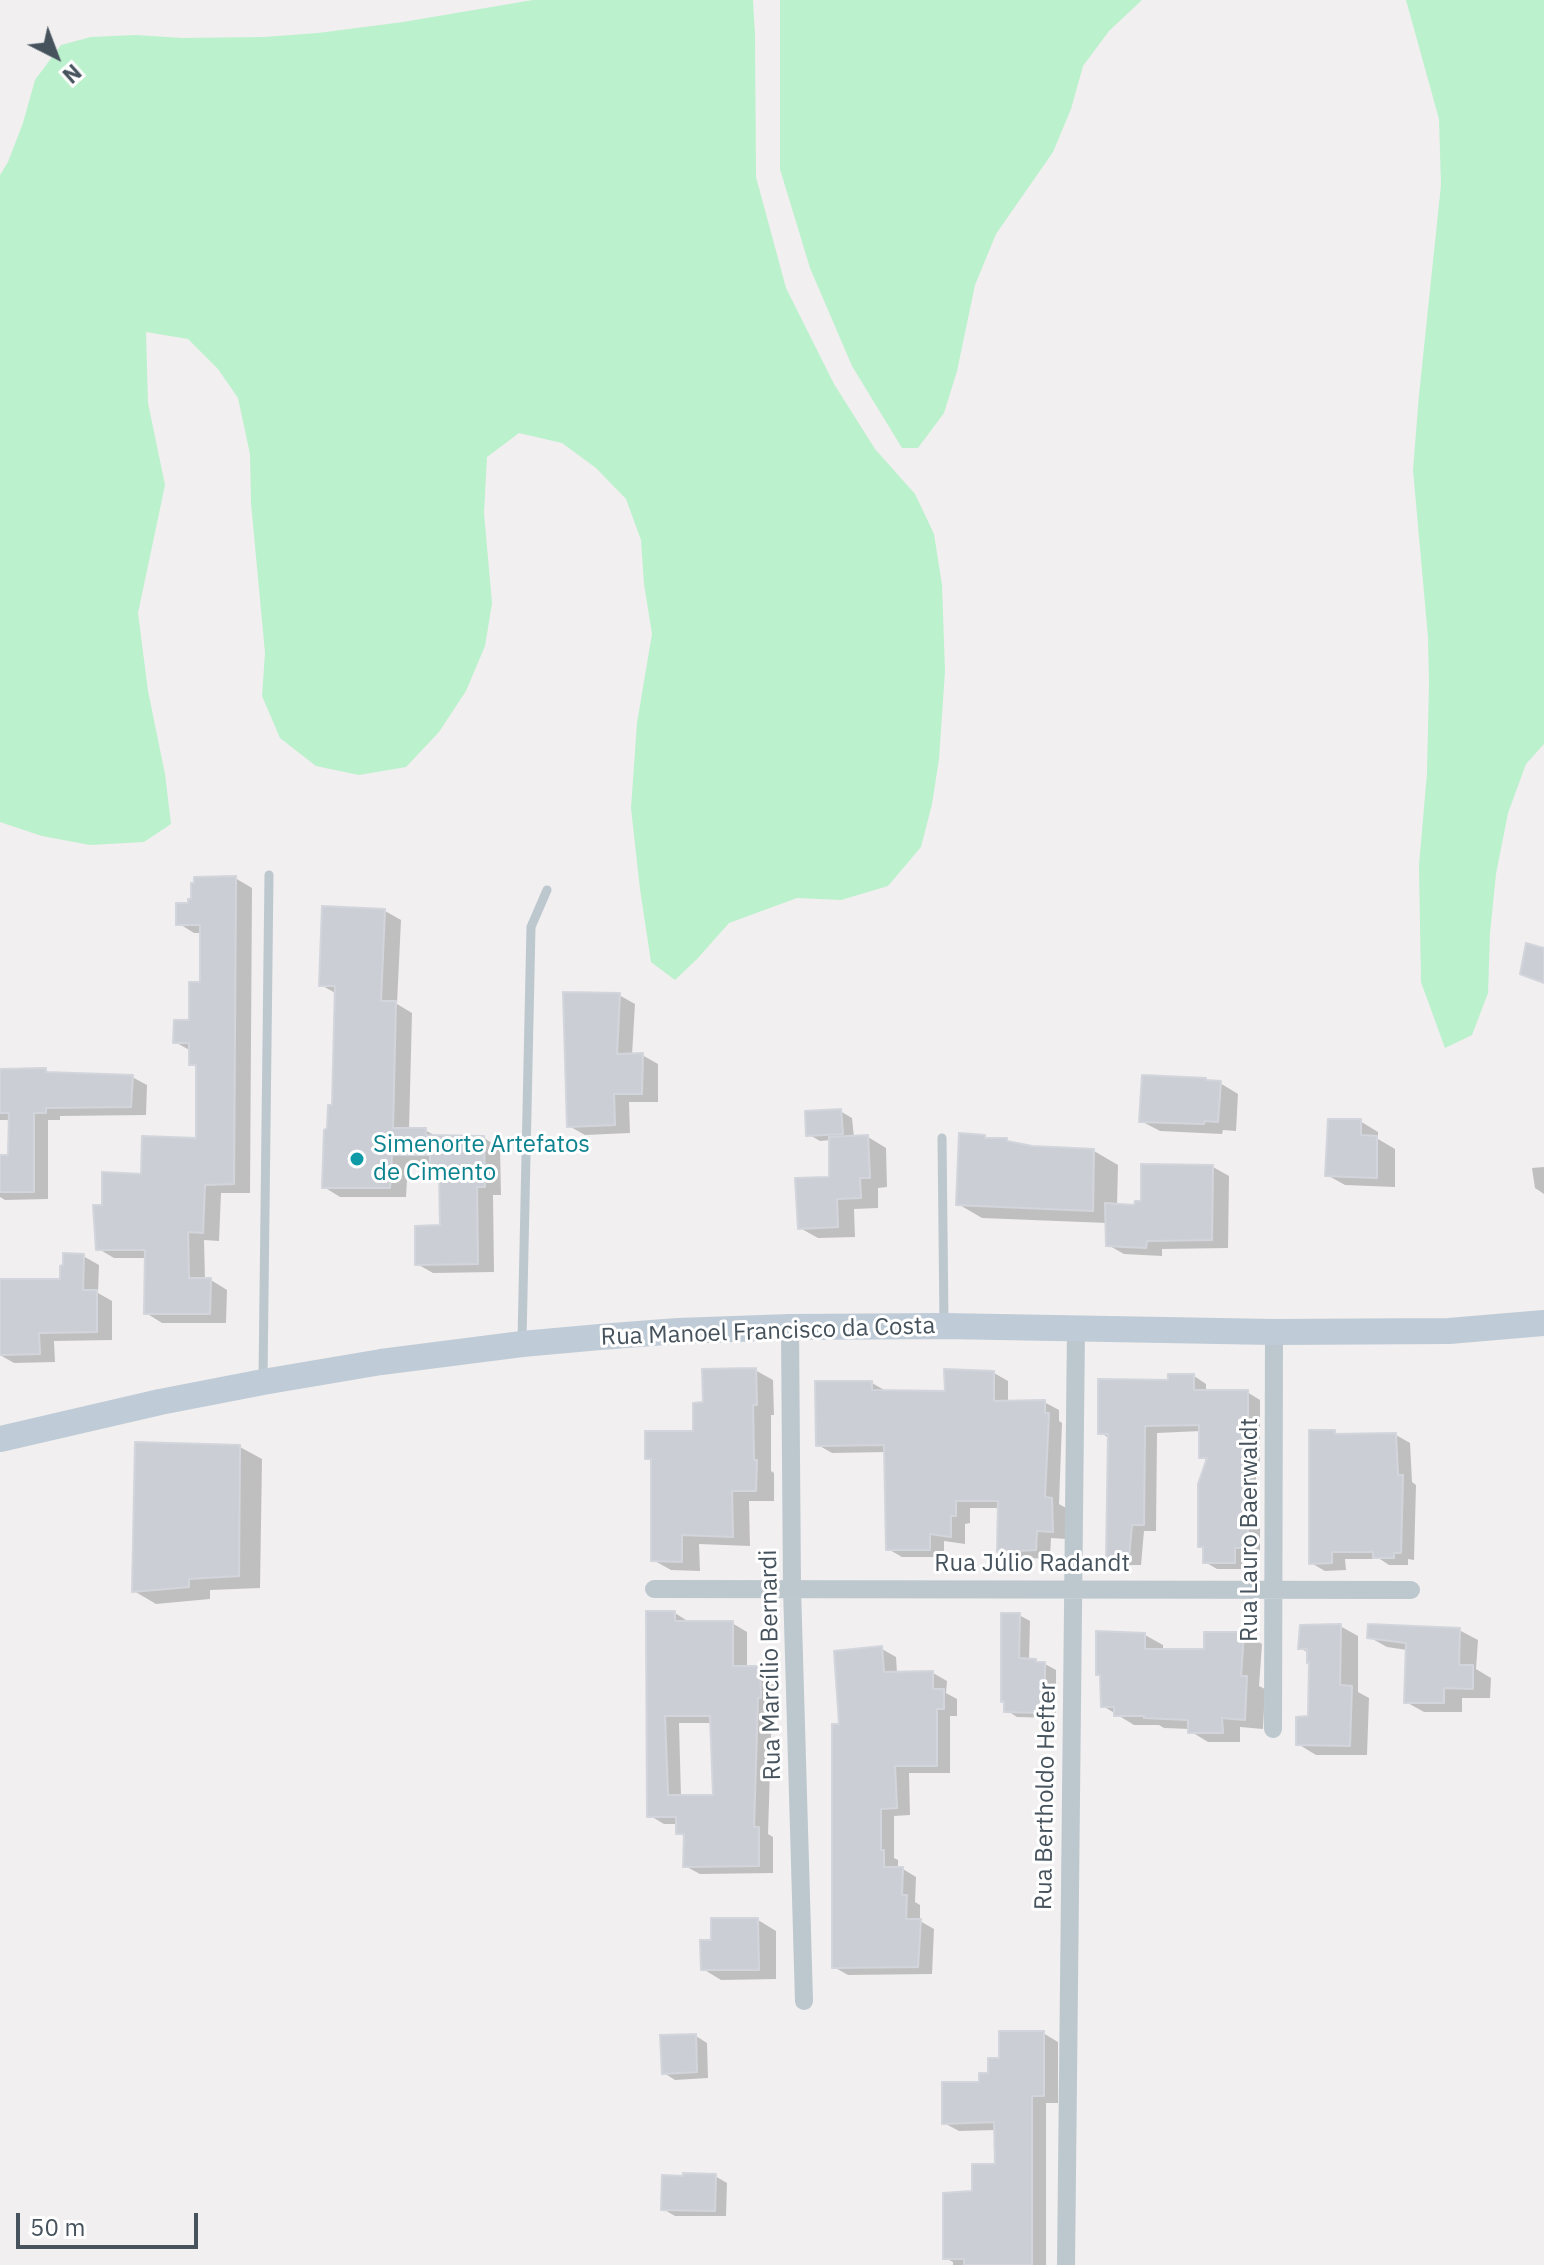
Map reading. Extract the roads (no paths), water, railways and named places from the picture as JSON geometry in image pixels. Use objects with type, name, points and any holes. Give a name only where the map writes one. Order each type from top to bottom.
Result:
[{"type":"main road","name":"Rua Manoel Francisco da Costa","points":[[0,1439],[160,1402],[381,1362],[522,1344],[678,1331],[944,1326],[1274,1332],[1449,1331],[1544,1323]]},
{"type":"street","name":"Rua Marcílio Bernardi","points":[[790,1327],[792,1588],[804,2001]]},
{"type":"street","name":"Rua Bertholdo Hefter","points":[[1066,2265],[1076,1328]]},
{"type":"street","name":"Rua Lauro Baerwaldt","points":[[1273,1729],[1274,1332]]},
{"type":"street","name":"Rua Júlio Radandt","points":[[654,1589],[1411,1590]]},
{"type":"lane","points":[[263,1382],[269,875]]},
{"type":"lane","points":[[522,1344],[531,927],[547,890]]},
{"type":"lane","points":[[942,1138],[944,1326]]},
{"type":"place","name":"Simenorte Artefatos de Cimento","points":[[357,1159]]}]
